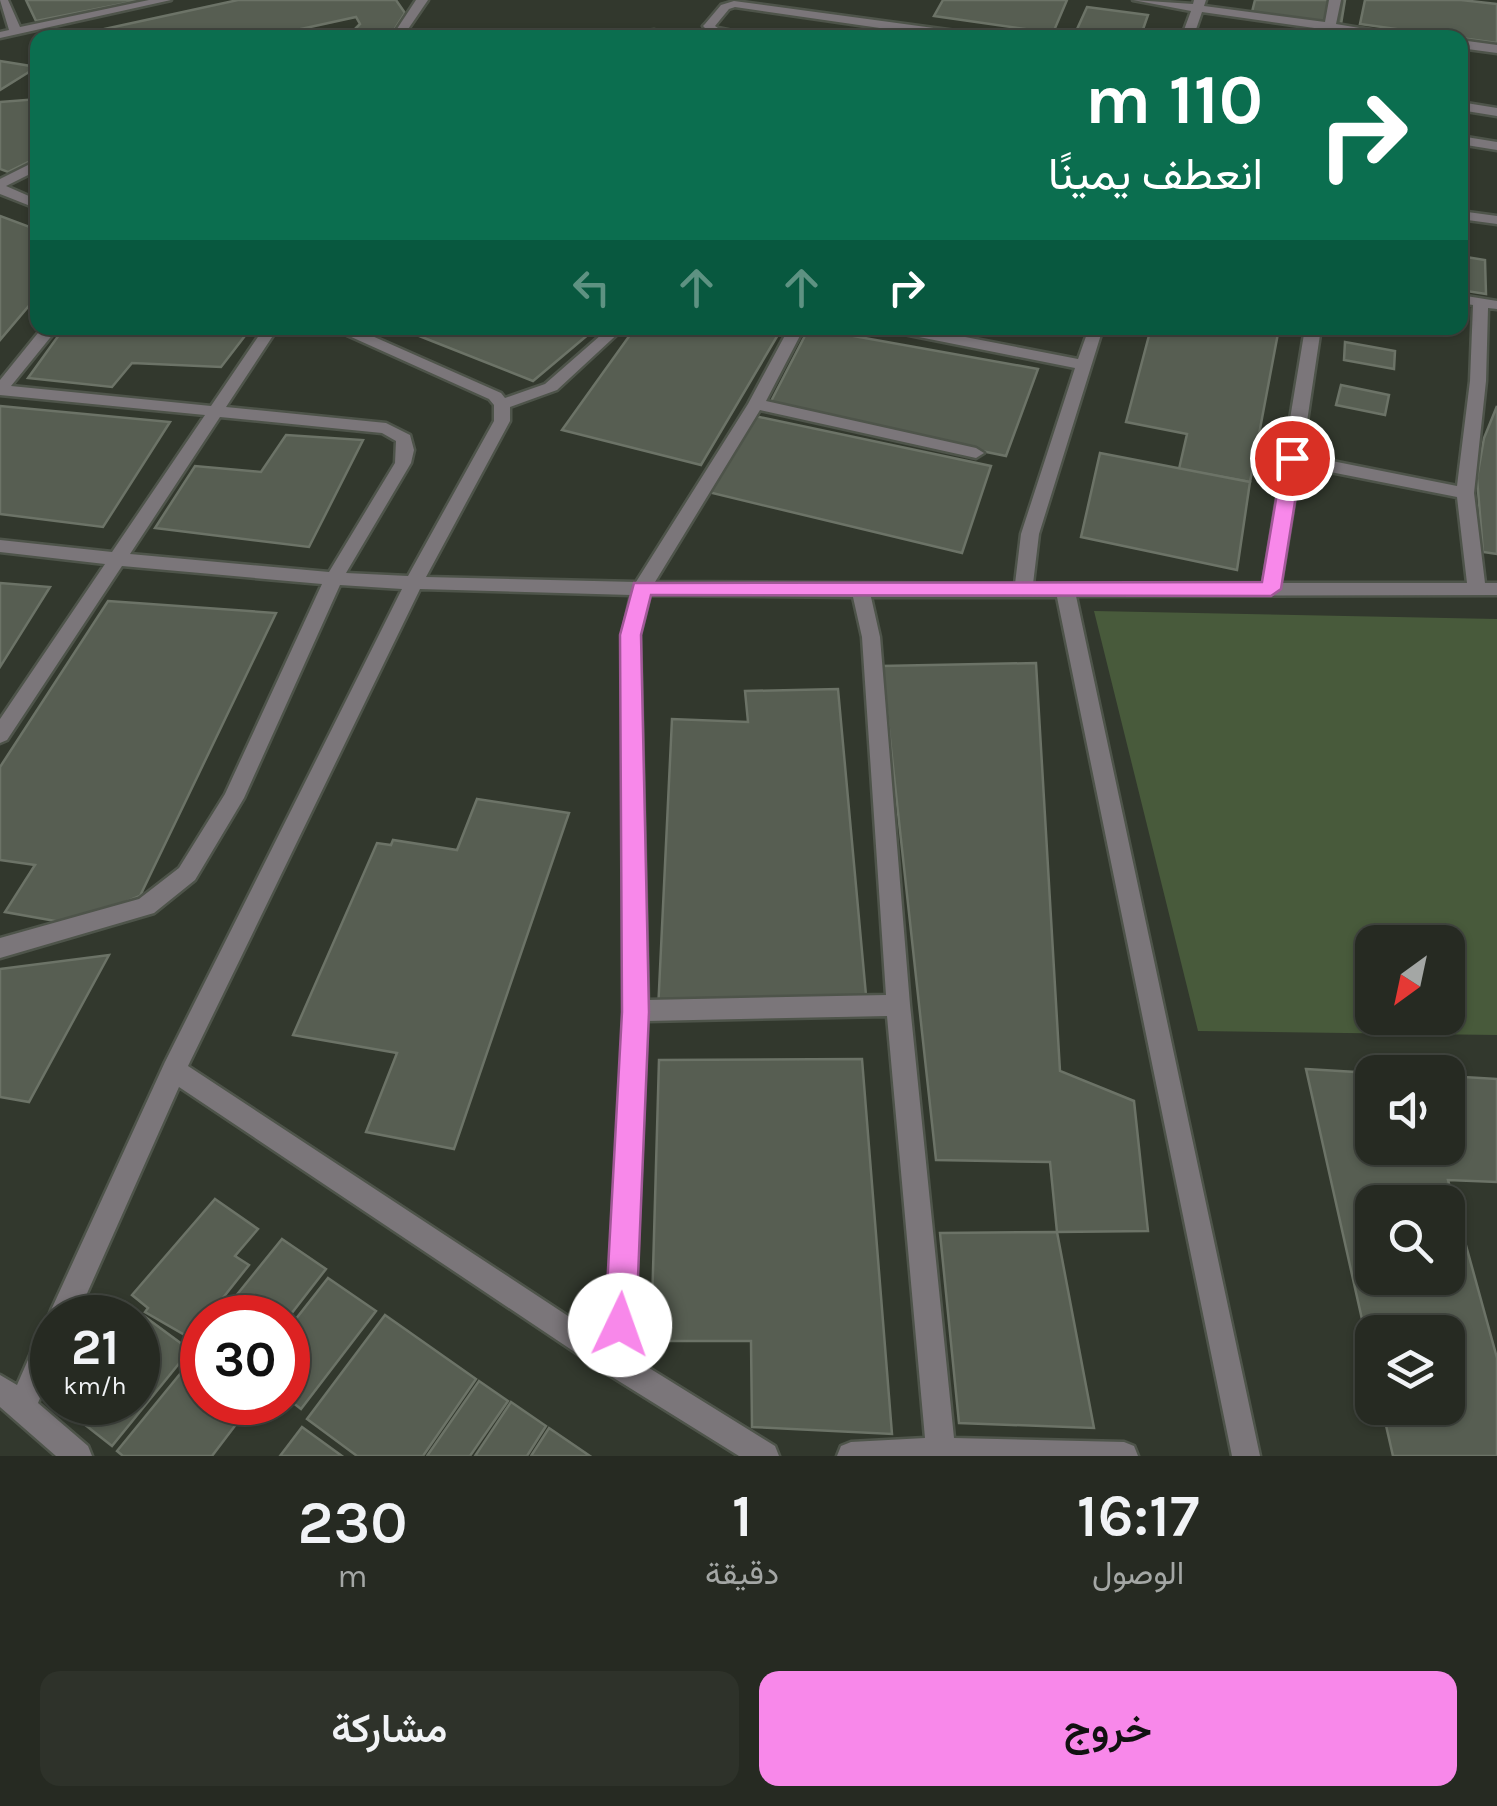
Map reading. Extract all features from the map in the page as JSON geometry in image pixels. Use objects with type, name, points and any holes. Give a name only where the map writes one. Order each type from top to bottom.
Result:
[{"type":"street","points":[[2,0],[16,32]]},
{"type":"street","points":[[0,35],[165,0]]},
{"type":"street","points":[[401,30],[422,0]]},
{"type":"street","points":[[1139,0],[1198,4],[1358,30]]},
{"type":"street","points":[[1330,26],[1336,0]]},
{"type":"street","points":[[713,30],[709,26],[725,7],[734,4],[921,30]]},
{"type":"street","points":[[1190,30],[1198,4]]},
{"type":"street","points":[[1468,45],[1497,49]]},
{"type":"street","points":[[1468,107],[1497,112]]},
{"type":"street","points":[[1468,141],[1497,146]]},
{"type":"street","points":[[0,187],[30,169]]},
{"type":"street","points":[[0,187],[30,201]]},
{"type":"street","points":[[1468,215],[1497,220]]},
{"type":"street","points":[[1477,589],[1464,493],[1489,304]]},
{"type":"street","points":[[0,390],[44,335]]},
{"type":"street","points":[[0,736],[266,335]]},
{"type":"street","points":[[359,335],[481,389],[502,404]]},
{"type":"street","points":[[502,404],[550,388],[609,335]]},
{"type":"street","points":[[618,1364],[636,1012],[631,635],[642,588],[756,404],[793,335]]},
{"type":"street","points":[[933,335],[1084,366]]},
{"type":"street","points":[[1023,588],[1030,534],[1094,335]]},
{"type":"street","points":[[1271,589],[1312,335]]},
{"type":"street","points":[[1478,381],[1497,370]]},
{"type":"street","points":[[0,390],[386,428],[404,439],[406,450],[334,579],[234,798],[187,874],[146,906],[0,948]]},
{"type":"street","points":[[72,1295],[174,1070],[414,583],[502,421],[502,404]]},
{"type":"street","points":[[756,404],[976,453]]},
{"type":"street","points":[[1292,458],[1464,493]]},
{"type":"street","points":[[0,546],[334,579],[414,583],[642,588],[1497,589]]},
{"type":"street","points":[[860,588],[871,636],[898,1005],[941,1452]]},
{"type":"street","points":[[1065,589],[1246,1456]]},
{"type":"street","points":[[636,1012],[898,1005]]},
{"type":"street","points":[[174,1070],[618,1364],[765,1456]]},
{"type":"street","points":[[30,1369],[10,1398],[78,1456]]},
{"type":"street","points":[[851,1456],[941,1452],[1124,1456]]},
{"type":"green space","points":[[1094,611],[1497,619],[1497,1035],[1465,1035],[1465,925],[1355,925],[1355,1033],[1198,1031]]},
{"type":"building","points":[[26,0],[142,0],[36,21]]},
{"type":"building","points":[[238,0],[396,0],[405,13],[394,30],[354,30],[360,24],[356,17],[297,30],[100,30]]},
{"type":"building","points":[[943,0],[1067,0],[1054,30],[934,16]]},
{"type":"building","points":[[1255,0],[1345,0],[1341,24],[1252,12]]},
{"type":"building","points":[[1365,0],[1497,4],[1497,43],[1468,39],[1468,30],[1403,30],[1360,24]]},
{"type":"building","points":[[1087,7],[1148,15],[1143,30],[1077,30]]},
{"type":"building","points":[[0,61],[30,66],[30,71],[0,90]]},
{"type":"building","points":[[30,100],[30,161],[8,172],[0,169],[0,102]]},
{"type":"building","points":[[0,216],[30,227],[30,304],[0,340]]},
{"type":"building","points":[[1468,257],[1485,260],[1486,294],[1468,291]]},
{"type":"building","points":[[59,335],[246,335],[221,367],[132,363],[112,387],[28,378]]},
{"type":"building","points":[[417,335],[588,335],[533,381]]},
{"type":"building","points":[[630,335],[778,335],[701,465],[562,430]]},
{"type":"building","points":[[805,335],[848,335],[1038,369],[1006,456],[768,407]]},
{"type":"building","points":[[1149,335],[1278,335],[1250,482],[1179,469],[1187,434],[1126,422]]},
{"type":"building","points":[[1345,342],[1395,351],[1394,369],[1344,360]]},
{"type":"building","points":[[1341,385],[1389,395],[1385,415],[1336,405]]},
{"type":"building","points":[[0,406],[170,422],[103,527],[0,514]]},
{"type":"building","points":[[1497,406],[1497,554],[1483,552],[1477,478],[1484,438]]},
{"type":"building","points":[[750,415],[991,466],[962,553],[708,492]]},
{"type":"building","points":[[286,435],[363,440],[309,547],[155,528],[195,466],[261,472]]},
{"type":"building","points":[[1100,453],[1250,482],[1237,570],[1081,537]]},
{"type":"building","points":[[0,583],[50,587],[0,667]]},
{"type":"building","points":[[108,601],[276,613],[140,896],[72,924],[5,912],[35,865],[0,860],[0,767]]},
{"type":"building","points":[[1036,663],[1060,1071],[1134,1101],[1148,1231],[1057,1232],[1050,1162],[936,1160],[882,666]]},
{"type":"building","points":[[838,689],[867,1006],[658,1011],[672,719],[748,722],[745,691]]},
{"type":"building","points":[[477,799],[569,813],[454,1149],[366,1132],[397,1053],[293,1035],[377,843],[391,845],[393,840],[457,850]]},
{"type":"building","points":[[109,955],[29,1102],[0,1097],[0,969]]},
{"type":"building","points":[[862,1059],[892,1434],[752,1427],[751,1341],[651,1341],[659,1060]]},
{"type":"building","points":[[1306,1069],[1355,1072],[1355,1165],[1465,1165],[1465,1077],[1497,1079],[1497,1182],[1448,1180],[1449,1185],[1355,1185],[1355,1288]]},
{"type":"building","points":[[215,1199],[258,1229],[235,1256],[249,1265],[225,1295],[180,1295],[180,1332],[160,1321],[160,1295],[132,1295]]},
{"type":"building","points":[[1057,1232],[1094,1428],[959,1423],[940,1233]]},
{"type":"building","points":[[282,1239],[326,1269],[306,1295],[237,1295]]},
{"type":"building","points":[[1465,1242],[1497,1358],[1497,1456],[1393,1456],[1386,1425],[1465,1425],[1465,1315],[1361,1315],[1357,1295],[1465,1295]]},
{"type":"building","points":[[328,1278],[376,1311],[310,1397],[310,1301]]},
{"type":"building","points":[[385,1315],[476,1379],[423,1456],[357,1456],[310,1421],[310,1415]]},
{"type":"building","points":[[160,1328],[180,1343],[180,1362],[160,1387]]},
{"type":"building","points":[[180,1374],[180,1425],[236,1425],[212,1456],[123,1456],[117,1451],[138,1425],[160,1425],[160,1398]]},
{"type":"building","points":[[479,1381],[508,1401],[470,1456],[427,1456]]},
{"type":"building","points":[[511,1402],[546,1426],[527,1456],[475,1456]]},
{"type":"building","points":[[85,1425],[129,1425],[112,1446]]},
{"type":"building","points":[[302,1427],[342,1456],[280,1456]]},
{"type":"building","points":[[549,1428],[590,1456],[531,1456]]},
{"type":"route","points":[[620,1325],[636,1012],[631,635],[642,588],[1271,589],[1292,458]]}]
